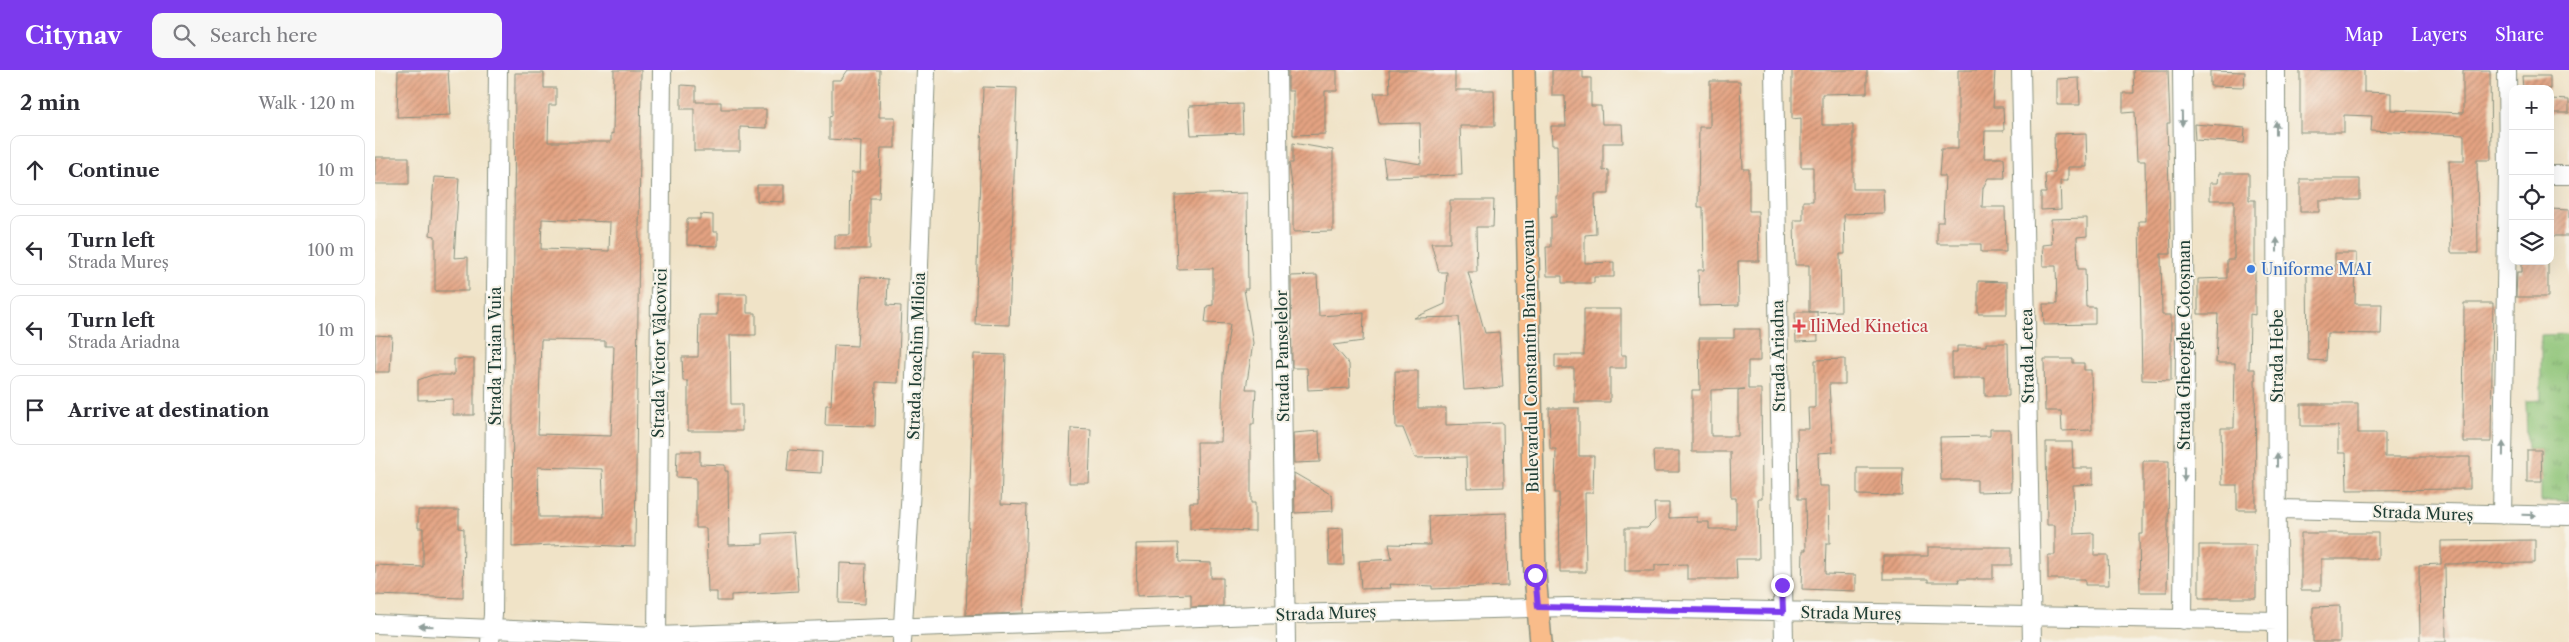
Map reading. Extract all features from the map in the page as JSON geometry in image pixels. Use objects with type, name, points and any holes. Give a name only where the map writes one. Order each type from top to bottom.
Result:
[{"type":"main road","name":"Bulevardul Constantin Brâncoveanu","points":[[1524,70],[1535,575],[1541,642]]},
{"type":"street","name":"Strada Traian Vuia","points":[[491,635],[498,70]]},
{"type":"street","name":"Strada Victor Vâlcovici","points":[[657,636],[662,70]]},
{"type":"street","name":"Strada Ioachim Miloia","points":[[902,635],[911,488],[926,70]]},
{"type":"street","name":"Strada Panselelor","points":[[1277,70],[1287,614],[1285,642]]},
{"type":"street","name":"Strada Ariadna","points":[[1773,70],[1784,642]]},
{"type":"street","name":"Strada Letea","points":[[2021,70],[2032,642]]},
{"type":"street","name":"Strada Gheorghe Cotoșman","points":[[2182,70],[2185,347],[2183,620]]},
{"type":"street","name":"Strada Hebe","points":[[2276,70],[2277,642]]},
{"type":"street","points":[[2507,70],[2509,139]]},
{"type":"street","points":[[2502,515],[2510,175]]},
{"type":"street","points":[[2554,175],[2569,176]]},
{"type":"street","name":"Strada Mureș","points":[[2277,508],[2569,516]]},
{"type":"street","name":"Strada Mureș","points":[[375,624],[491,635],[902,635],[1287,614],[1538,607],[2277,621]]},
{"type":"green space","points":[[2569,334],[2569,502],[2541,501],[2541,450],[2527,450],[2526,401],[2541,400],[2541,335]]},
{"type":"building","points":[[398,70],[448,70],[451,115],[397,117]]},
{"type":"building","points":[[614,70],[641,70],[635,547],[573,544],[512,547],[515,73],[544,73],[544,88],[556,88],[556,105],[549,105],[548,142],[611,142],[611,133],[613,134]],"holes":[[[542,219],[610,222],[609,251],[541,249]],[[541,340],[605,341],[605,346],[614,346],[611,436],[538,434]],[[538,467],[602,469],[604,517],[539,517]]]},
{"type":"building","points":[[848,70],[880,70],[879,117],[895,117],[895,148],[881,148],[879,198],[870,198],[870,249],[835,249],[835,235],[850,235],[851,173],[860,173],[861,141],[829,139],[829,117],[832,116],[832,80],[841,80]]},
{"type":"building","points":[[1288,70],[1337,70],[1337,91],[1325,91],[1325,134],[1293,135],[1293,91],[1288,91]]},
{"type":"building","points":[[1389,70],[1455,70],[1455,90],[1494,90],[1495,126],[1460,126],[1462,175],[1386,177],[1383,158],[1421,164],[1420,123],[1379,124],[1374,93],[1390,93]]},
{"type":"building","points":[[1552,70],[1583,70],[1583,78],[1591,78],[1591,106],[1601,106],[1602,124],[1622,124],[1623,143],[1603,143],[1603,171],[1609,170],[1609,194],[1595,194],[1596,234],[1585,235],[1585,263],[1614,262],[1614,277],[1594,277],[1594,283],[1562,283],[1562,276],[1547,276],[1546,247],[1551,247],[1551,217],[1556,217],[1556,196],[1558,196],[1557,145],[1552,145],[1551,126],[1566,126],[1565,96],[1552,96]]},
{"type":"building","points":[[1792,70],[1867,70],[1867,93],[1822,94],[1822,125],[1853,125],[1853,189],[1883,189],[1884,213],[1844,214],[1845,254],[1840,254],[1841,311],[1809,312],[1809,265],[1795,265],[1794,220],[1803,220],[1803,201],[1813,201],[1813,167],[1801,167],[1801,118],[1792,119]]},
{"type":"building","points":[[1958,70],[1995,70],[1993,107],[2003,107],[2004,131],[1985,131],[1984,158],[2004,158],[2005,178],[1988,178],[1983,188],[1982,207],[2005,207],[2006,252],[1981,252],[1981,244],[1937,244],[1937,222],[1943,222],[1945,176],[1939,176],[1941,149],[1958,149]]},
{"type":"building","points":[[2133,70],[2168,70],[2170,123],[2167,123],[2171,254],[2161,254],[2162,315],[2171,315],[2171,381],[2142,380],[2139,221],[2146,221],[2145,161],[2137,161],[2135,112],[2123,113],[2123,93],[2134,93]]},
{"type":"building","points":[[2300,70],[2364,70],[2364,92],[2391,93],[2391,110],[2463,113],[2463,70],[2490,70],[2491,160],[2477,160],[2478,253],[2451,253],[2449,161],[2464,161],[2464,135],[2371,131],[2372,116],[2344,115],[2344,132],[2300,132]]},
{"type":"building","points":[[2210,71],[2245,72],[2244,87],[2210,86]]},
{"type":"building","points":[[2522,76],[2550,76],[2550,85],[2523,85]]},
{"type":"building","points":[[2079,78],[2080,105],[2057,105],[2057,79]]},
{"type":"building","points":[[1710,81],[1740,81],[1743,169],[1749,169],[1749,211],[1758,211],[1759,261],[1738,261],[1739,305],[1699,306],[1698,270],[1704,270],[1703,207],[1698,207],[1699,127],[1710,127]]},
{"type":"building","points":[[681,85],[696,86],[696,102],[721,102],[721,109],[766,109],[766,128],[740,127],[740,151],[694,151],[694,109],[681,109]]},
{"type":"building","points":[[983,87],[1017,88],[1009,325],[975,324]]},
{"type":"building","points":[[2554,99],[2569,100],[2569,113],[2554,113]]},
{"type":"building","points":[[1242,104],[1243,133],[1191,135],[1189,106]]},
{"type":"building","points":[[2194,124],[2245,128],[2244,143],[2195,140]]},
{"type":"building","points":[[2086,133],[2087,167],[2068,167],[2068,181],[2060,181],[2061,209],[2041,210],[2041,193],[2046,193],[2045,173],[2055,173],[2054,134]]},
{"type":"building","points":[[1293,143],[1333,150],[1333,231],[1293,232],[1293,192],[1289,163],[1293,163]]},
{"type":"building","points":[[375,157],[409,157],[409,184],[375,184]]},
{"type":"building","points":[[2219,173],[2249,173],[2249,200],[2255,200],[2255,315],[2250,314],[2249,369],[2255,369],[2256,510],[2237,510],[2237,485],[2222,485],[2221,428],[2234,428],[2235,363],[2216,363],[2218,314],[2198,314],[2198,279],[2227,278],[2227,259],[2234,259],[2234,200],[2210,200],[2210,183],[2218,183]]},
{"type":"building","points":[[434,177],[459,178],[454,258],[468,257],[468,291],[435,291],[435,236],[430,235]]},
{"type":"building","points":[[2300,179],[2360,179],[2360,200],[2319,200],[2319,212],[2300,212]]},
{"type":"building","points":[[757,185],[784,185],[784,202],[757,201]]},
{"type":"building","points":[[1247,193],[1248,289],[1244,289],[1253,343],[1246,389],[1256,389],[1254,424],[1251,424],[1251,503],[1255,503],[1255,531],[1190,529],[1190,502],[1198,502],[1197,442],[1221,442],[1223,374],[1230,324],[1205,323],[1207,306],[1213,305],[1213,268],[1177,269],[1175,195]]},
{"type":"building","points":[[1450,200],[1494,200],[1493,227],[1476,227],[1477,272],[1468,272],[1485,333],[1499,332],[1503,387],[1464,390],[1459,317],[1414,318],[1445,304],[1447,272],[1439,272],[1431,243],[1450,243]]},
{"type":"building","points":[[2554,209],[2569,210],[2569,236],[2554,236]]},
{"type":"building","points":[[700,214],[713,215],[713,232],[718,232],[718,246],[687,245],[687,219],[700,219]]},
{"type":"building","points":[[2087,218],[2087,236],[2077,237],[2078,269],[2085,269],[2086,307],[2095,307],[2095,324],[2044,325],[2043,304],[2057,304],[2056,266],[2043,266],[2042,245],[2052,244],[2051,219]]},
{"type":"building","points":[[2335,253],[2356,253],[2355,304],[2382,304],[2381,334],[2327,333],[2326,361],[2308,360],[2307,271],[2335,272]]},
{"type":"building","points":[[2522,265],[2548,265],[2548,297],[2516,297],[2517,272],[2522,272]]},
{"type":"building","points":[[1317,275],[1319,316],[1364,313],[1363,341],[1333,345],[1349,364],[1350,388],[1308,390],[1307,368],[1292,368],[1291,276]]},
{"type":"building","points":[[861,277],[888,279],[887,305],[901,306],[898,383],[876,382],[875,426],[825,425],[826,405],[831,405],[834,345],[857,346]]},
{"type":"building","points":[[1978,281],[2007,282],[2007,314],[1978,314]]},
{"type":"building","points":[[717,294],[747,294],[747,313],[756,313],[756,335],[730,335],[731,404],[742,404],[742,431],[688,431],[688,381],[683,381],[682,357],[698,357],[699,315],[717,315]]},
{"type":"building","points":[[2464,303],[2493,303],[2491,442],[2463,442]]},
{"type":"building","points":[[1584,309],[1621,309],[1621,355],[1626,355],[1626,368],[1610,368],[1610,402],[1574,402],[1574,368],[1555,368],[1555,355],[1584,355]]},
{"type":"building","points":[[1795,312],[1817,312],[1818,341],[1796,342]]},
{"type":"building","points":[[1734,329],[1760,329],[1760,361],[1748,361],[1748,389],[1761,389],[1762,498],[1758,498],[1759,559],[1736,559],[1737,579],[1687,579],[1687,564],[1655,565],[1655,571],[1625,571],[1625,528],[1647,528],[1655,520],[1654,503],[1669,503],[1669,518],[1697,517],[1697,522],[1709,522],[1709,529],[1736,529],[1736,498],[1731,498],[1730,452],[1692,452],[1692,390],[1700,390],[1699,338],[1734,338]],"holes":[[[1745,389],[1738,390],[1738,436],[1711,436],[1711,390]]]},
{"type":"building","points":[[375,335],[392,336],[390,372],[375,372]]},
{"type":"building","points":[[1986,343],[2008,343],[2009,396],[1985,396],[1985,378],[1952,378],[1952,352],[1957,352],[1957,346],[1986,346]]},
{"type":"building","points":[[974,354],[1006,355],[1001,504],[1027,505],[1024,613],[966,615]]},
{"type":"building","points":[[454,359],[474,359],[474,415],[453,415],[453,399],[418,400],[418,380],[432,375],[454,375]]},
{"type":"building","points":[[1845,359],[1845,384],[1829,384],[1833,452],[1818,453],[1819,486],[1829,486],[1830,543],[1826,543],[1825,574],[1856,575],[1856,591],[1802,589],[1803,550],[1806,550],[1805,499],[1798,499],[1797,429],[1809,429],[1808,408],[1815,408],[1815,360]]},
{"type":"building","points":[[2044,359],[2073,359],[2073,363],[2084,363],[2084,370],[2091,370],[2092,430],[2062,431],[2061,411],[2045,411]]},
{"type":"building","points":[[1395,371],[1418,371],[1418,408],[1446,408],[1446,425],[1503,423],[1504,487],[1467,488],[1466,457],[1415,458],[1403,428],[1396,428]]},
{"type":"building","points":[[2301,404],[2358,404],[2358,433],[2385,433],[2385,457],[2470,457],[2470,489],[2347,490],[2346,453],[2338,453],[2338,426],[2301,426]]},
{"type":"building","points":[[1549,408],[1579,408],[1579,456],[1594,456],[1593,493],[1585,493],[1586,572],[1560,572],[1559,493],[1555,493],[1556,449],[1550,449]]},
{"type":"building","points":[[1071,428],[1091,429],[1089,483],[1069,483]]},
{"type":"building","points":[[1990,429],[2010,429],[2011,491],[1977,492],[1977,480],[1941,480],[1940,437],[1990,436]]},
{"type":"building","points":[[1319,431],[1320,462],[1294,463],[1293,433]]},
{"type":"building","points":[[2046,442],[2072,442],[2073,468],[2093,468],[2093,484],[2073,485],[2074,534],[2094,533],[2094,555],[2108,555],[2109,585],[2085,585],[2085,579],[2048,579],[2048,555],[2055,555],[2055,525],[2047,525]]},
{"type":"building","points":[[789,450],[822,452],[821,473],[787,471]]},
{"type":"building","points":[[2527,450],[2541,450],[2542,482],[2527,482]]},
{"type":"building","points":[[677,451],[700,451],[700,464],[725,465],[725,471],[728,471],[729,545],[763,544],[763,534],[794,532],[798,591],[731,595],[731,601],[717,601],[717,592],[708,592],[706,528],[696,528],[696,478],[676,477]]},
{"type":"building","points":[[1653,451],[1679,451],[1679,472],[1654,472]]},
{"type":"building","points":[[2143,461],[2169,461],[2167,592],[2140,592],[2139,534],[2143,534]]},
{"type":"building","points":[[1857,468],[1903,468],[1902,496],[1857,495]]},
{"type":"building","points":[[1294,473],[1332,495],[1333,511],[1295,513]]},
{"type":"building","points":[[418,510],[459,510],[459,528],[464,529],[463,598],[375,595],[375,565],[423,567],[423,528],[418,528]]},
{"type":"building","points":[[1506,513],[1508,586],[1432,589],[1432,586],[1390,584],[1391,588],[1361,589],[1359,561],[1392,559],[1389,544],[1430,545],[1429,516]]},
{"type":"building","points":[[1343,528],[1344,565],[1329,565],[1328,529]]},
{"type":"building","points":[[2301,533],[2378,533],[2378,559],[2321,559],[2321,590],[2301,590]]},
{"type":"building","points":[[2535,540],[2535,563],[2445,564],[2446,642],[2420,642],[2419,565],[2441,564],[2441,541]]},
{"type":"building","points":[[1178,543],[1179,562],[1211,563],[1211,578],[1223,578],[1223,606],[1191,607],[1191,594],[1137,596],[1136,544]]},
{"type":"building","points":[[2199,545],[2256,545],[2256,598],[2199,598]]},
{"type":"building","points":[[1928,547],[2012,547],[2012,565],[1993,565],[1993,579],[1958,579],[1959,582],[1928,582],[1928,579],[1883,579],[1883,556],[1928,556]]},
{"type":"building","points":[[840,563],[866,564],[865,604],[839,603]]},
{"type":"building","points":[[2340,606],[2340,642],[2313,642],[2313,607]]},
{"type":"place","name":"Uniforme MAI","points":[[2251,269]]},
{"type":"place","name":"IliMed Kinetica","points":[[1799,326]]},
{"type":"route","points":[[1535,575],[1538,607],[1783,612],[1782,585]]}]
